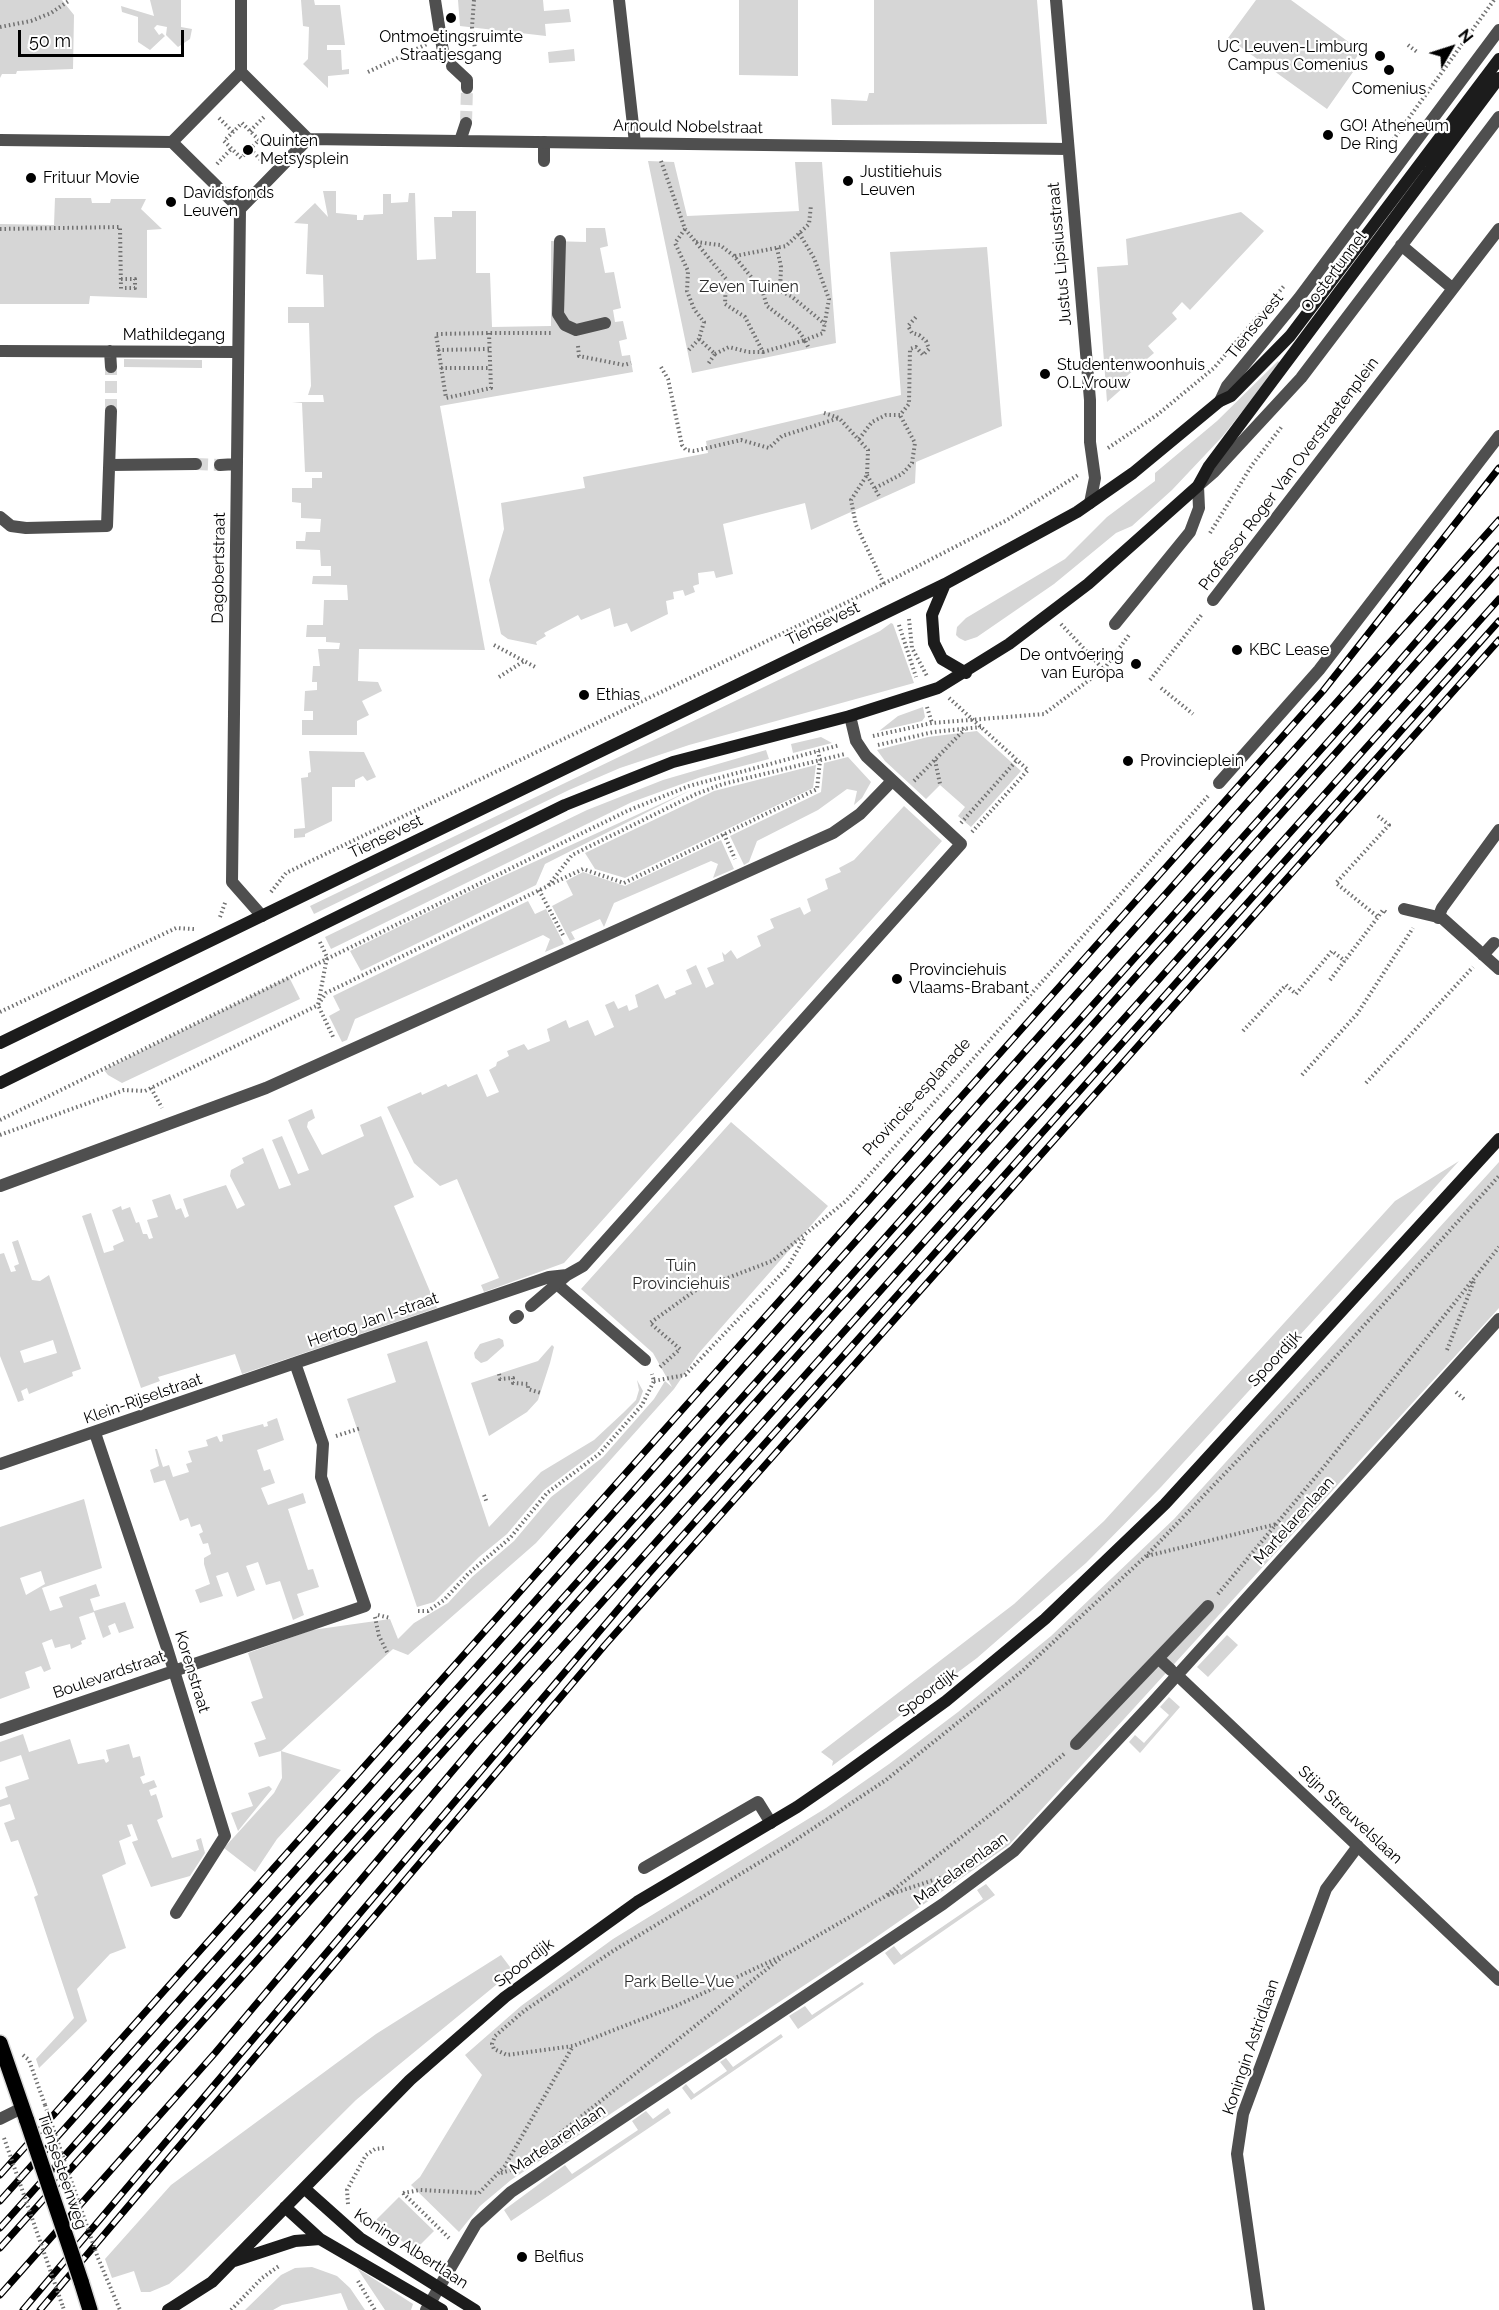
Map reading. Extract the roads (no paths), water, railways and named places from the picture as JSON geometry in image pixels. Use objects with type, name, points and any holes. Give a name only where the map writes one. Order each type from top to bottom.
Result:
[{"type":"main road","name":"Oostertunnel","points":[[1220,401],[1231,396],[1290,336],[1499,58]]},
{"type":"main road","name":"Oostertunnel","points":[[1198,486],[1209,466],[1499,78]]},
{"type":"main road","name":"Tiensevest","points":[[0,1043],[945,584],[1090,504],[1157,454],[1220,401]]},
{"type":"main road","points":[[0,1083],[565,805],[673,762],[850,716],[922,694],[966,673],[1050,613],[1130,549],[1198,486]]},
{"type":"main road","points":[[945,584],[932,615],[934,643],[942,659],[966,673]]},
{"type":"main road","name":"Spoordijk","points":[[304,2188],[439,2052],[506,1997],[638,1902],[771,1823],[842,1776],[946,1701],[1078,1590],[1165,1504],[1499,1139]]},
{"type":"main road","name":"Tiensesteenweg","points":[[0,2043],[90,2310]]},
{"type":"main road","points":[[168,2310],[192,2297],[233,2262],[304,2188]]},
{"type":"main road","name":"Koning Albertlaan","points":[[304,2188],[360,2238],[475,2310]]},
{"type":"main road","name":"Koning Albertlaan","points":[[285,2207],[320,2239],[428,2306],[442,2310]]},
{"type":"main road","points":[[233,2262],[296,2241],[320,2239]]},
{"type":"street","points":[[172,142],[241,72],[241,0]]},
{"type":"street","points":[[435,0],[439,38],[448,62],[466,80],[467,88]]},
{"type":"street","points":[[619,0],[635,142]]},
{"type":"street","name":"Justus Lipsiusstraat","points":[[1056,0],[1095,484],[1090,504]]},
{"type":"street","name":"Tiensevest","points":[[1220,401],[1227,386],[1299,298],[1499,30]]},
{"type":"street","points":[[0,140],[172,142],[240,208],[308,139],[241,72]]},
{"type":"street","points":[[1115,624],[1190,532],[1199,507],[1198,486],[1214,472],[1301,378],[1499,117]]},
{"type":"street","points":[[460,141],[466,123]]},
{"type":"street","name":"Arnould Nobelstraat","points":[[308,139],[1068,149]]},
{"type":"street","points":[[544,142],[544,161]]},
{"type":"street","name":"Dagobertstraat","points":[[240,208],[231,882],[262,916]]},
{"type":"street","name":"Professor Roger Van Overstraetenplein","points":[[1213,600],[1499,229]]},
{"type":"street","points":[[560,241],[558,314],[570,328],[605,323]]},
{"type":"street","points":[[1401,245],[1452,288]]},
{"type":"street","name":"Mathildegang","points":[[0,351],[238,352]]},
{"type":"street","name":"Mathildegang","points":[[110,351],[111,367]]},
{"type":"street","points":[[0,517],[11,526],[26,528],[107,526],[111,411]]},
{"type":"street","points":[[1219,783],[1319,670],[1499,436]]},
{"type":"street","points":[[110,465],[196,464]]},
{"type":"street","points":[[220,465],[236,464]]},
{"type":"street","points":[[531,1306],[567,1275],[583,1266],[961,844],[891,782],[859,745],[850,716]]},
{"type":"street","points":[[0,1186],[266,1088],[570,949],[833,833],[860,814],[891,782]]},
{"type":"street","points":[[1438,918],[1442,908],[1499,830]]},
{"type":"street","points":[[1404,909],[1438,918],[1499,969]]},
{"type":"street","points":[[1483,955],[1494,943]]},
{"type":"street","name":"Hertog Jan I-straat","points":[[364,1606],[321,1477],[323,1444],[296,1363],[549,1277],[567,1275]]},
{"type":"street","points":[[558,1285],[645,1360]]},
{"type":"street","name":"Martelarenlaan","points":[[428,2306],[460,2250],[487,2213],[524,2182],[1000,1864],[1040,1826],[1174,1673],[1499,1319]]},
{"type":"street","name":"Klein-Rijselstraat","points":[[0,1464],[296,1363]]},
{"type":"street","name":"Korenstraat","points":[[95,1433],[174,1670],[225,1836],[176,1913]]},
{"type":"street","name":"Boulevardstraat","points":[[0,1730],[364,1606]]},
{"type":"street","points":[[1076,1744],[1208,1606]]},
{"type":"street","name":"Stijn Streuvelslaan","points":[[1158,1658],[1499,1980]]},
{"type":"street","points":[[644,1869],[758,1802],[771,1823]]},
{"type":"street","name":"Koningin Astridlaan","points":[[1259,2310],[1237,2154],[1243,2114],[1326,1889],[1358,1846]]},
{"type":"street","points":[[0,2119],[24,2115]]},
{"type":"tunnel","points":[[466,123],[467,88]]},
{"type":"tunnel","points":[[111,367],[111,411]]},
{"type":"tunnel","points":[[196,464],[220,465]]},
{"type":"railway","points":[[0,2175],[1323,691],[1499,468]]},
{"type":"railway","points":[[0,2201],[1499,520]]},
{"type":"railway","points":[[0,2228],[1376,688],[1499,546]]},
{"type":"railway","points":[[0,2248],[1499,570]]},
{"type":"railway","points":[[0,2295],[215,2053],[477,1742],[1499,599]]},
{"type":"railway","points":[[23,2310],[643,1580],[1499,621]]},
{"type":"railway","points":[[40,2310],[605,1645],[1499,640]]},
{"type":"place","name":"Ontmoetingsruimte Straatjesgang","points":[[451,18]]},
{"type":"place","name":"UC Leuven-Limburg Campus Comenius","points":[[1380,56]]},
{"type":"place","name":"Comenius","points":[[1389,70]]},
{"type":"place","name":"GO! Atheneum De Ring","points":[[1328,135]]},
{"type":"place","name":"Quinten Metsysplein","points":[[248,150]]},
{"type":"place","name":"Frituur Movie","points":[[31,178]]},
{"type":"place","name":"Justitiehuis Leuven","points":[[848,181]]},
{"type":"place","name":"Davidsfonds Leuven","points":[[171,202]]},
{"type":"place","name":"Studentenwoonhuis O.L.Vrouw","points":[[1045,374]]},
{"type":"place","name":"KBC Lease","points":[[1237,650]]},
{"type":"place","name":"De ontvoering van Europa","points":[[1136,664]]},
{"type":"place","name":"Ethias","points":[[584,695]]},
{"type":"place","name":"Provincieplein","points":[[1128,761]]},
{"type":"place","name":"Provinciehuis Vlaams-Brabant","points":[[897,979]]},
{"type":"place","name":"Belfius","points":[[522,2257]]},
{"type":"park label","name":"Zeven Tuinen","points":[[749,287]]},
{"type":"park label","name":"Tuin Provinciehuis","points":[[681,1275]]},
{"type":"park label","name":"Park Belle-Vue","points":[[679,1982]]}]
